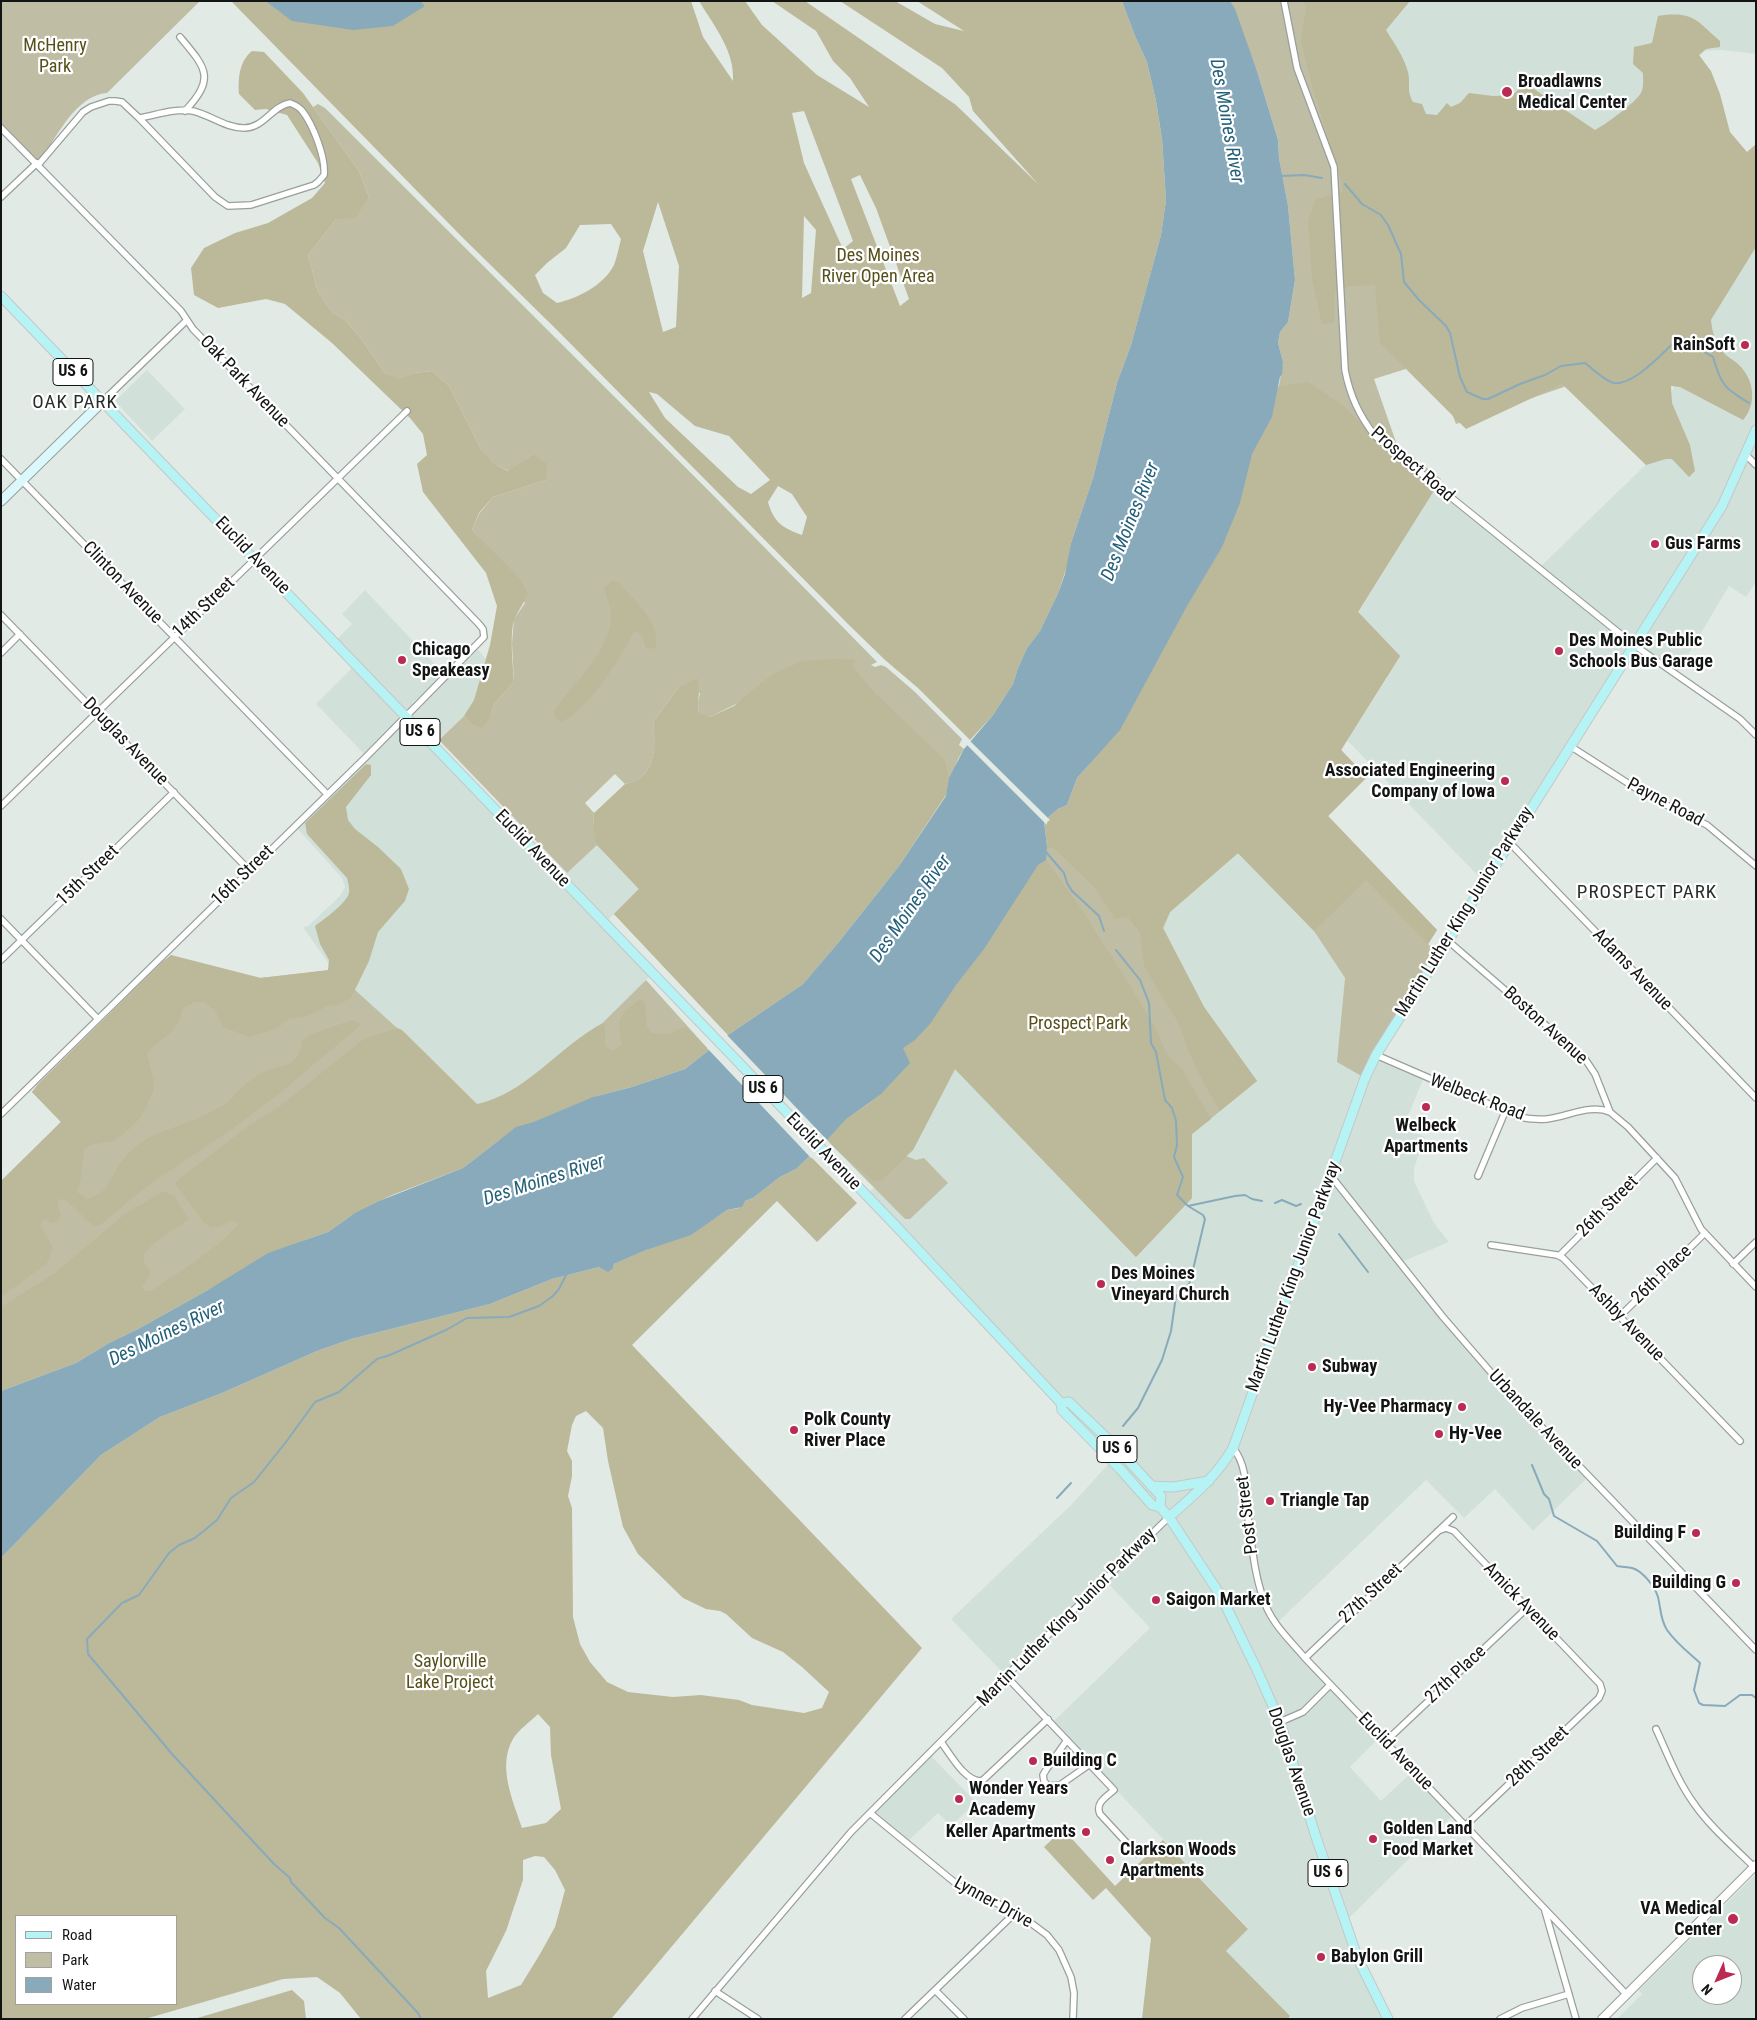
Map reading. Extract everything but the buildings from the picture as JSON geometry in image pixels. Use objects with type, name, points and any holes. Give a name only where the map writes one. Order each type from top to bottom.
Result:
[{"type":"main road","name":"Euclid Avenue","points":[[1,296],[920,1252],[1061,1403],[1062,1410],[1121,1470],[1152,1505],[1160,1506]]},
{"type":"main road","points":[[1,501],[102,402]]},
{"type":"main road","name":"Martin Luther King Junior Parkway","points":[[1169,1518],[1209,1481],[1224,1464],[1233,1448],[1365,1078],[1376,1055],[1722,506],[1756,430]]},
{"type":"main road","name":"Euclid Avenue","points":[[1061,1403],[1069,1402],[1112,1443],[1161,1496],[1160,1506],[1169,1518]]},
{"type":"main road","points":[[1152,1486],[1173,1487],[1209,1481]]},
{"type":"main road","name":"Douglas Avenue","points":[[1169,1518],[1221,1596],[1280,1722],[1316,1837],[1358,1959],[1388,2019]]},
{"type":"street","name":"Prospect Road","points":[[1284,1],[1297,68],[1334,167],[1345,370],[1356,409],[1375,436],[1634,645],[1740,719],[1756,735]]},
{"type":"street","points":[[180,37],[203,66],[205,76],[200,94],[185,111]]},
{"type":"street","points":[[1,197],[37,164],[83,112],[91,107],[114,101],[122,102],[139,118],[223,204],[234,206],[260,202],[314,184],[322,179],[325,169],[322,155],[308,121],[302,111],[290,103],[280,106],[265,120],[255,126],[244,128],[231,126],[200,113],[185,111],[139,118]]},
{"type":"street","name":"Oak Park Avenue","points":[[1,128],[181,311],[193,329],[478,623],[483,630],[484,637]]},
{"type":"street","points":[[102,402],[187,320]]},
{"type":"street","name":"14th Street","points":[[1,806],[407,411]]},
{"type":"street","points":[[1745,454],[1756,465]]},
{"type":"street","name":"Clinton Avenue","points":[[1,459],[327,794]]},
{"type":"street","name":"Douglas Avenue","points":[[1,615],[249,870]]},
{"type":"street","points":[[1,653],[20,634]]},
{"type":"street","name":"16th Street","points":[[1,1114],[406,717],[484,637]]},
{"type":"street","name":"Payne Road","points":[[1570,746],[1648,796],[1707,825],[1756,866]]},
{"type":"street","name":"15th Street","points":[[1,960],[174,792]]},
{"type":"street","name":"Adams Avenue","points":[[1509,842],[1756,1098]]},
{"type":"street","points":[[1,919],[97,1018]]},
{"type":"street","name":"Boston Avenue","points":[[1447,940],[1585,1059],[1595,1074],[1610,1112],[1675,1178],[1689,1208],[1705,1233],[1756,1287]]},
{"type":"street","name":"Welbeck Road","points":[[1376,1055],[1519,1117],[1534,1120],[1548,1119],[1594,1108],[1610,1112]]},
{"type":"street","points":[[1478,1176],[1505,1112]]},
{"type":"street","name":"26th Street","points":[[1559,1256],[1657,1158]]},
{"type":"street","name":"Urbandale Avenue","points":[[1331,1176],[1443,1318],[1508,1392],[1756,1650]]},
{"type":"street","name":"26th Place","points":[[1619,1317],[1705,1233]]},
{"type":"street","points":[[1734,1264],[1756,1242]]},
{"type":"street","points":[[1491,1244],[1559,1256]]},
{"type":"street","name":"Ashby Avenue","points":[[1559,1256],[1740,1441]]},
{"type":"street","name":"Post Street","points":[[1233,1448],[1239,1454],[1245,1475],[1254,1560],[1259,1585]]},
{"type":"street","name":"27th Street","points":[[1305,1658],[1453,1517]]},
{"type":"street","name":"Martin Luther King Junior Parkway","points":[[692,2019],[820,1867],[870,1813],[1006,1676],[1169,1518]]},
{"type":"street","name":"Amick Avenue","points":[[1438,1531],[1446,1528],[1454,1531],[1600,1684]]},
{"type":"street","name":"Euclid Avenue","points":[[1259,1585],[1263,1600],[1276,1624],[1305,1658],[1627,1994]]},
{"type":"street","name":"27th Place","points":[[1385,1742],[1527,1608]]},
{"type":"street","points":[[1006,1676],[1114,1790],[1099,1803],[1098,1809],[1100,1814],[1136,1853]]},
{"type":"street","points":[[1280,1722],[1303,1712],[1330,1684]]},
{"type":"street","name":"28th Street","points":[[1465,1826],[1600,1698],[1602,1691],[1600,1684]]},
{"type":"street","points":[[941,1742],[968,1777],[975,1781],[982,1781],[1048,1720]]},
{"type":"street","points":[[1602,2019],[1755,1866],[1706,1820],[1694,1805],[1678,1778],[1656,1729]]},
{"type":"street","points":[[1067,1740],[1043,1775],[1044,1781],[1048,1786],[1060,1785],[1090,1764]]},
{"type":"street","name":"Lynner Drive","points":[[870,1813],[959,1886],[1016,1912],[1047,1935],[1059,1950],[1071,1977],[1074,1993],[1073,2019]]},
{"type":"street","name":"Euclid Avenue","points":[[1545,1909],[1576,2019]]},
{"type":"street","points":[[905,2019],[1016,1912]]},
{"type":"street","points":[[935,1990],[964,2019]]},
{"type":"street","points":[[715,1992],[758,2019]]},
{"type":"street","points":[[1500,2019],[1522,2008],[1569,1994]]},
{"type":"shaded area","name":"Broadlawns Medical Center","points":[[1329,1],[1756,1],[1756,54],[1722,50],[1705,51],[1508,233]]},
{"type":"shaded area","points":[[1756,247],[1756,582],[1746,597],[1729,586],[1676,675],[1634,646],[1484,882],[1347,740],[1387,678],[1358,613],[1436,487],[1538,569],[1664,447],[1653,435],[1683,366]]},
{"type":"shaded area","points":[[147,370],[185,409],[152,441],[115,401]]},
{"type":"shaded area","points":[[365,590],[446,676],[475,646],[503,679],[433,745],[561,878],[597,845],[639,889],[604,924],[652,974],[495,1129],[406,1036],[333,970],[303,927],[308,926],[340,896],[345,887],[342,878],[295,826],[366,756],[316,704],[356,664],[335,641],[352,624],[342,614]],"holes":[[[443,678],[420,708],[406,716],[413,702]]]},
{"type":"shaded area","points":[[1238,852],[1314,931],[1345,978],[1338,1062],[1376,1055],[1424,1077],[1403,1128],[1425,1137],[1414,1168],[1414,1181],[1434,1223],[1449,1242],[1399,1263],[1443,1317],[1588,1477],[1533,1531],[1495,1489],[1464,1518],[1426,1480],[1276,1624],[1380,1737],[1350,1767],[1381,1801],[1413,1771],[1454,1814],[1345,1922],[1388,2019],[1292,2019],[1226,1951],[1248,1928],[1052,1723],[1150,1628],[1105,1580],[1006,1676],[951,1619],[1072,1504],[1112,1460],[865,1196],[913,1150],[955,1068],[1136,1257],[1192,1198],[1192,1134],[1257,1081],[1204,1007],[1163,928],[1170,912]]},
{"type":"shaded area","points":[[929,1754],[976,1802],[951,1826],[938,1813],[906,1843],[870,1813]]},
{"type":"shaded area","name":"VA Medical Center","points":[[1756,1874],[1756,2019],[1617,2019],[1642,1994],[1639,1990]]},
{"type":"green space","name":"McHenry Park","points":[[1,1],[200,1],[107,93],[96,96],[75,110],[58,132],[38,165],[1,128]]},
{"type":"green space","name":"Des Moines River Open Area","points":[[231,1],[265,1],[293,21],[425,6],[421,1],[691,1],[703,37],[733,81],[731,59],[727,49],[699,1],[745,1],[762,25],[817,75],[869,107],[850,78],[833,61],[816,31],[772,1],[805,1],[956,105],[1038,184],[973,111],[969,97],[942,68],[840,1],[895,1],[935,24],[964,31],[917,1],[1122,1],[1147,62],[1156,101],[1162,139],[1166,200],[1161,235],[1131,345],[1117,383],[1093,478],[1071,543],[1068,563],[1059,591],[1040,631],[1027,648],[1013,684],[993,715],[970,740],[918,688],[885,660],[848,624],[557,330],[463,238]],"holes":[[[804,111],[853,241],[843,249],[804,163],[792,113]],[[860,175],[876,208],[909,299],[900,306],[851,179]],[[658,202],[679,266],[676,327],[663,332],[643,251]],[[804,216],[816,230],[811,293],[802,298]],[[611,224],[621,239],[614,265],[603,279],[589,290],[557,303],[543,293],[535,275],[566,248],[580,225]],[[649,392],[657,394],[695,426],[729,436],[770,480],[751,494],[738,487],[665,418]],[[778,486],[792,494],[807,517],[802,535],[780,524],[770,509],[768,502]]]},
{"type":"green space","name":"Prospect Park","points":[[1230,1],[1335,1],[1593,377],[1456,424],[1431,361],[1374,379],[1397,445],[1441,479],[1358,612],[1400,656],[1341,750],[1367,777],[1328,816],[1437,930],[1428,944],[1438,954],[1365,1078],[1337,1062],[1345,978],[1314,931],[1238,853],[1170,912],[1163,928],[1204,1007],[1257,1081],[1192,1134],[1192,1198],[1136,1257],[955,1069],[913,1150],[906,1156],[916,1160],[924,1158],[948,1183],[910,1219],[905,1219],[827,1140],[1047,847],[1279,386],[1283,362],[1278,343],[1280,332],[1288,322],[1295,280],[1288,206],[1279,158],[1278,140],[1257,71]]},
{"type":"green space","points":[[1304,1],[1410,1],[1386,30],[1399,50],[1406,66],[1413,102],[1422,104],[1426,114],[1437,115],[1447,103],[1451,107],[1460,103],[1469,93],[1493,96],[1513,95],[1525,83],[1595,130],[1620,113],[1641,93],[1643,73],[1633,64],[1634,47],[1652,43],[1658,16],[1679,15],[1693,18],[1720,41],[1720,47],[1706,49],[1699,55],[1711,71],[1720,94],[1730,132],[1747,152],[1756,144],[1756,247],[1711,320],[1714,337],[1718,345],[1726,355],[1744,370],[1748,377],[1751,385],[1752,399],[1748,414],[1743,420],[1680,387],[1671,386],[1672,403],[1690,445],[1695,471],[1689,477],[1672,459],[1646,465],[1562,384],[1466,429],[1380,343],[1375,285],[1351,286],[1335,291],[1334,323],[1322,324],[1312,279],[1308,221],[1315,200],[1343,191],[1312,86],[1301,41],[1306,6]]},
{"type":"green space","points":[[252,51],[264,52],[303,93],[359,171],[369,197],[355,218],[336,219],[308,255],[318,292],[332,312],[344,319],[360,337],[385,373],[399,379],[414,373],[432,371],[449,386],[481,449],[491,462],[508,471],[533,454],[547,464],[546,480],[493,497],[479,513],[472,530],[521,580],[528,593],[513,624],[514,682],[494,704],[491,716],[482,728],[471,724],[464,716],[474,700],[490,645],[497,606],[486,573],[423,492],[417,464],[427,455],[423,434],[410,418],[332,343],[285,304],[266,299],[218,308],[194,295],[191,268],[204,248],[235,233],[268,223],[312,198],[325,183],[318,163],[287,115],[266,109],[255,110],[239,94],[240,71],[244,60]]},
{"type":"green space","points":[[318,104],[325,108],[712,494],[877,662],[871,665],[886,667],[915,692],[962,739],[959,745],[964,749],[958,759],[946,795],[728,1035],[614,914],[639,889],[597,845],[567,873],[439,740],[464,716],[471,724],[491,716],[494,704],[514,682],[512,643],[514,619],[525,603],[494,554],[472,530],[479,514],[493,497],[546,480],[533,454],[509,471],[490,462],[481,449],[449,386],[432,371],[414,373],[399,380],[385,373],[360,337],[344,319],[332,312],[318,292],[308,255],[336,219],[369,197],[359,171],[313,107]],"holes":[[[678,688],[700,693],[698,703],[699,714],[710,717],[742,701],[593,826],[594,813],[585,803],[615,774],[625,784],[635,781],[643,775],[648,769],[654,751],[653,722]]]},
{"type":"green space","points":[[1308,382],[1344,406],[1383,447],[1435,489],[1358,612],[1400,656],[1341,750],[1367,777],[1328,816],[1437,930],[1428,944],[1366,880],[1314,931],[1238,853],[1170,912],[1163,928],[1204,1007],[1257,1081],[1220,1111],[1203,1082],[1188,1050],[1178,1022],[1144,966],[1140,933],[1128,917],[1115,919],[1095,888],[1055,849],[1047,847],[1044,821],[1058,809],[1067,805],[1077,778],[1120,730],[1200,582],[1252,454],[1272,417],[1276,391],[1279,386]]},
{"type":"green space","points":[[612,580],[619,583],[651,621],[656,638],[656,648],[646,649],[642,635],[635,631],[594,694],[584,705],[562,722],[555,718],[554,711],[590,666],[610,627],[611,614],[604,588]]},
{"type":"green space","points":[[857,660],[852,666],[875,693],[944,759],[949,778],[946,795],[899,866],[803,984],[728,1035],[614,914],[639,889],[597,845],[593,826],[594,813],[625,784],[635,781],[648,769],[654,751],[653,722],[678,688],[697,678],[699,713],[710,717],[734,706],[773,674],[802,661]]},
{"type":"green space","points":[[366,764],[371,765],[371,775],[346,807],[348,820],[355,829],[378,847],[401,869],[409,889],[405,901],[378,932],[369,961],[351,998],[307,1016],[289,1019],[277,1028],[249,1037],[223,1027],[216,1012],[205,1002],[194,1002],[182,1009],[179,1021],[174,1029],[147,1054],[154,1082],[153,1092],[141,1117],[126,1132],[113,1141],[90,1145],[84,1149],[81,1177],[77,1192],[87,1199],[100,1193],[107,1186],[122,1160],[141,1143],[152,1136],[195,1120],[213,1111],[230,1100],[242,1087],[258,1075],[292,1062],[300,1051],[302,1041],[309,1035],[352,1020],[362,1024],[281,1092],[235,1127],[151,1183],[100,1225],[95,1226],[63,1199],[58,1200],[61,1214],[58,1221],[53,1223],[43,1219],[40,1225],[53,1248],[47,1263],[1,1297],[1,1181],[61,1122],[32,1092],[171,955],[261,978],[328,970],[329,960],[320,944],[315,926],[344,902],[349,893],[349,886],[347,878],[307,834],[305,823]]},
{"type":"green space","points":[[1046,860],[1078,904],[1126,979],[1156,1029],[1167,1055],[1182,1069],[1211,1119],[1192,1134],[1192,1198],[1136,1257],[955,1069],[913,1150],[882,1180],[874,1181],[827,1140],[846,1119],[867,1106],[894,1081],[903,1048],[915,1040],[930,1024],[956,985],[984,949],[1038,865]]},
{"type":"green space","points":[[171,955],[222,982],[333,970],[406,1036],[495,1129],[646,980],[709,1050],[533,1122],[208,1290],[1,1391],[1,1181],[61,1122],[32,1092]]},
{"type":"green space","points":[[641,999],[645,1003],[647,1027],[651,1033],[670,1034],[685,1026],[709,1050],[685,1069],[632,1087],[593,1097],[533,1122],[516,1127],[463,1168],[379,1200],[355,1213],[328,1232],[268,1253],[208,1290],[109,1343],[76,1363],[1,1391],[1,1307],[55,1273],[125,1214],[164,1191],[174,1196],[189,1219],[153,1244],[144,1254],[144,1263],[150,1271],[142,1287],[144,1291],[151,1291],[198,1260],[239,1223],[231,1220],[225,1225],[212,1228],[204,1223],[175,1183],[248,1126],[279,1107],[364,1039],[397,1028],[402,1030],[477,1104],[495,1099],[527,1080],[572,1044],[603,1023],[605,1026],[605,1046],[613,1051],[622,1045],[619,1029],[621,1018],[628,1009]]},
{"type":"green space","name":"Saylorville Lake Project","points":[[810,1156],[857,1203],[817,1242],[777,1201],[632,1345],[922,1648],[611,2019],[361,2019],[340,1993],[317,1977],[283,1979],[145,2019],[1,2019],[1,1558],[101,1455],[160,1417],[222,1393],[317,1351],[351,1339],[490,1304],[552,1279],[599,1267],[613,1268],[614,1264],[709,1222],[727,1210],[739,1208],[745,1201],[753,1198],[780,1177],[796,1169]],"holes":[[[586,1411],[603,1428],[608,1461],[623,1527],[638,1554],[683,1598],[706,1609],[726,1614],[752,1638],[783,1652],[802,1667],[829,1692],[822,1708],[804,1713],[752,1705],[739,1700],[701,1695],[673,1697],[628,1692],[607,1682],[590,1662],[580,1644],[573,1617],[572,1508],[568,1496],[572,1476],[572,1461],[567,1451],[572,1425],[576,1416]],[[538,1714],[550,1727],[551,1755],[561,1809],[546,1823],[522,1828],[508,1784],[506,1760],[508,1749],[515,1736]],[[535,1856],[544,1857],[555,1870],[565,1890],[555,1927],[521,1985],[488,1998],[486,1971],[506,1931],[523,1880],[523,1860]]]},
{"type":"green space","points":[[1063,1829],[1115,1886],[1163,1840],[1248,1929],[1226,1951],[1290,2016],[1288,2019],[1142,2019],[1151,1938],[1106,1888],[1093,1900],[1044,1847]]},
{"type":"green space","points":[[292,1990],[304,2001],[306,2019],[194,2019]]},
{"type":"water","points":[[265,1],[421,1],[425,6],[393,26],[353,30],[292,21]]},
{"type":"water","name":"Des Moines River","points":[[1122,1],[1230,1],[1235,9],[1257,71],[1278,140],[1279,158],[1288,206],[1295,280],[1288,322],[1280,332],[1278,343],[1283,362],[1282,374],[1272,417],[1252,454],[1240,503],[1222,547],[1187,606],[1120,730],[1077,778],[1067,805],[1058,809],[1044,821],[1047,847],[1046,860],[1038,865],[984,949],[956,985],[930,1024],[915,1040],[903,1048],[910,1063],[881,1094],[846,1119],[796,1169],[780,1177],[753,1198],[745,1201],[742,1207],[727,1210],[691,1235],[646,1250],[614,1264],[613,1268],[608,1272],[599,1267],[552,1279],[490,1304],[351,1339],[317,1351],[222,1393],[160,1417],[101,1455],[1,1558],[1,1391],[76,1363],[109,1343],[208,1290],[268,1253],[328,1232],[355,1213],[379,1201],[463,1168],[516,1127],[533,1122],[593,1097],[632,1087],[685,1069],[728,1035],[803,984],[899,866],[946,796],[949,778],[964,749],[993,715],[1013,684],[1027,648],[1040,631],[1059,591],[1065,574],[1071,543],[1093,478],[1117,383],[1131,345],[1161,235],[1166,200],[1162,139],[1156,101],[1147,62]]},
{"type":"pier","points":[[968,739],[1050,820],[1047,822],[1047,825],[965,743]]},
{"type":"pier","points":[[726,1034],[829,1142],[811,1158],[707,1048]]},
{"type":"waterway","points":[[1282,176],[1304,175],[1322,178]]},
{"type":"waterway","points":[[1345,184],[1362,204],[1381,215],[1388,225],[1401,254],[1404,282],[1419,300],[1446,326],[1450,333],[1460,377],[1467,392],[1483,399],[1488,399],[1545,375],[1561,366],[1585,363],[1607,380],[1614,383],[1622,383],[1639,374],[1678,339],[1683,339],[1713,357],[1721,380],[1729,389],[1749,403]]},
{"type":"waterway","points":[[1046,852],[1064,873],[1072,891],[1099,916],[1104,931]]},
{"type":"waterway","points":[[1116,950],[1140,980],[1149,1003],[1151,1043],[1156,1052],[1165,1100],[1172,1108],[1176,1121],[1177,1145],[1174,1157],[1183,1177],[1177,1195],[1188,1206],[1245,1195],[1262,1201]]},
{"type":"waterway","points":[[1275,1203],[1282,1200],[1296,1206],[1301,1204]]},
{"type":"waterway","points":[[1123,1426],[1138,1408],[1162,1360],[1171,1331],[1176,1296],[1189,1284],[1191,1278],[1205,1219],[1203,1215],[1188,1206]]},
{"type":"waterway","points":[[1339,1234],[1368,1272]]},
{"type":"waterway","points":[[421,2019],[418,2013],[339,1928],[325,1918],[291,1882],[290,1878],[274,1864],[172,1754],[88,1654],[87,1639],[122,1603],[139,1595],[169,1553],[179,1545],[195,1538],[217,1520],[231,1498],[254,1482],[315,1402],[339,1392],[377,1359],[446,1330],[467,1318],[509,1317],[539,1306],[559,1289],[567,1273]]},
{"type":"waterway","points":[[1532,1465],[1544,1494],[1549,1499],[1554,1516],[1597,1541],[1617,1566],[1636,1570],[1651,1584],[1658,1597],[1662,1618],[1667,1630],[1678,1644],[1700,1663],[1694,1690],[1699,1703],[1703,1705],[1725,1706],[1740,1695],[1752,1695],[1756,1698]]},
{"type":"waterway","points":[[1057,1498],[1071,1483]]},
{"type":"place","name":"Broadlawns Medical Center","points":[[1507,92]]},
{"type":"place","name":"RainSoft","points":[[1745,345]]},
{"type":"place","name":"Gus Farms","points":[[1655,544]]},
{"type":"place","name":"Des Moines Public Schools Bus Garage","points":[[1559,651]]},
{"type":"place","name":"Chicago Speakeasy","points":[[402,660]]},
{"type":"place","name":"Associated Engineering Company of Iowa","points":[[1505,781]]},
{"type":"place","name":"Welbeck Apartments","points":[[1426,1107]]},
{"type":"place","name":"Des Moines Vineyard Church","points":[[1101,1284]]},
{"type":"place","name":"Subway","points":[[1312,1367]]},
{"type":"place","name":"Hy-Vee Pharmacy","points":[[1462,1407]]},
{"type":"place","name":"Polk County River Place","points":[[794,1430]]},
{"type":"place","name":"Hy-Vee","points":[[1439,1434]]},
{"type":"place","name":"Triangle Tap","points":[[1270,1501]]},
{"type":"place","name":"Building F","points":[[1696,1533]]},
{"type":"place","name":"Building G","points":[[1736,1583]]},
{"type":"place","name":"Saigon Market","points":[[1156,1600]]},
{"type":"place","name":"Building C","points":[[1033,1761]]},
{"type":"place","name":"Wonder Years Academy","points":[[959,1799]]},
{"type":"place","name":"Keller Apartments","points":[[1086,1832]]},
{"type":"place","name":"Golden Land Food Market","points":[[1373,1839]]},
{"type":"place","name":"Clarkson Woods Apartments","points":[[1110,1860]]},
{"type":"place","name":"VA Medical Center","points":[[1733,1919]]},
{"type":"place","name":"Babylon Grill","points":[[1321,1957]]},
{"type":"district","name":"OAK PARK","points":[[75,403]]},
{"type":"district","name":"PROSPECT PARK","points":[[1647,893]]}]
